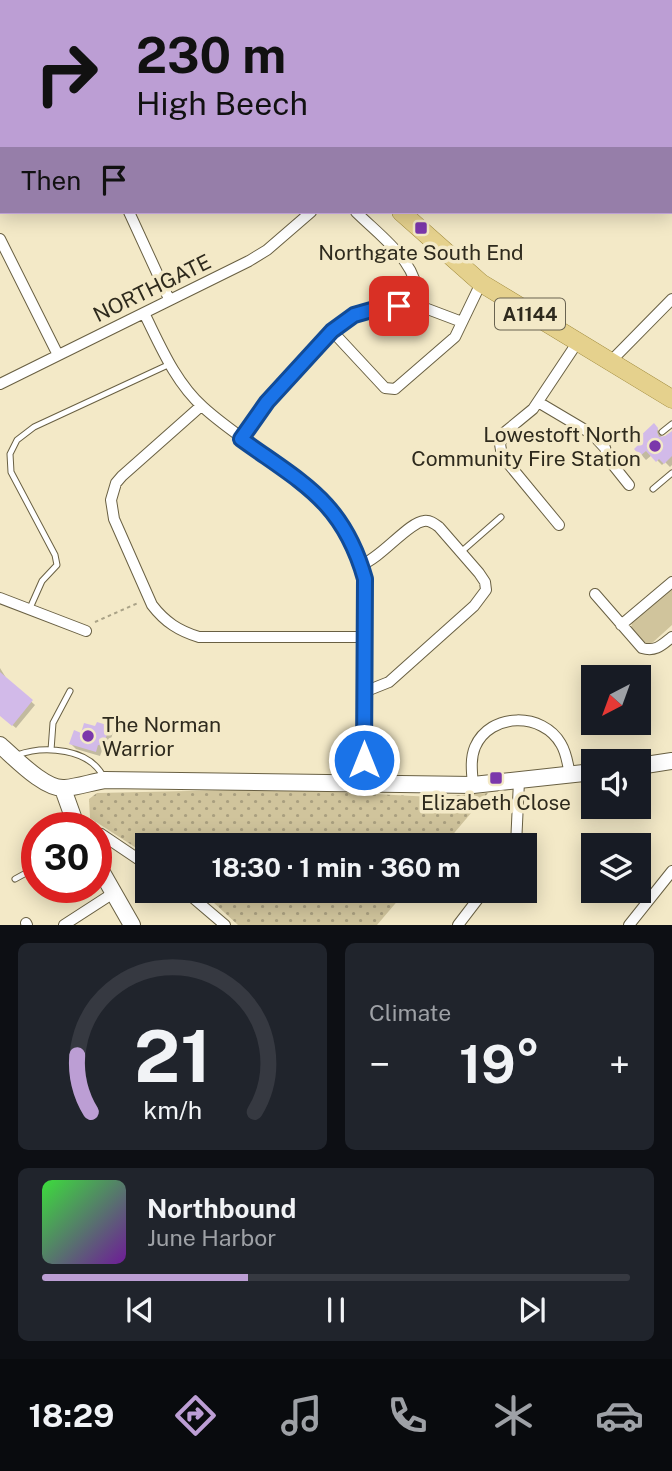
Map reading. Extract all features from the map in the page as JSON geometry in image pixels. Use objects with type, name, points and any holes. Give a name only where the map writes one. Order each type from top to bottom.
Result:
[{"type":"main road","name":"A1144","points":[[403,214],[481,282],[672,399]]},
{"type":"street","points":[[130,214],[169,299]]},
{"type":"street","name":"NORTHGATE","points":[[0,384],[249,261],[267,250],[309,214]]},
{"type":"street","points":[[358,214],[408,265],[416,278],[419,291],[416,305]]},
{"type":"street","points":[[0,239],[58,355]]},
{"type":"street","points":[[332,331],[385,388],[395,388],[455,337],[481,282]]},
{"type":"street","points":[[610,362],[672,299]]},
{"type":"street","points":[[241,439],[267,402],[332,331],[354,315],[382,307],[416,305],[462,322]]},
{"type":"street","points":[[144,313],[170,365],[201,406],[326,504],[346,529],[365,579],[364,782]]},
{"type":"street","points":[[559,526],[500,450],[505,432],[533,410],[577,343]]},
{"type":"street","points":[[538,402],[592,434],[605,448],[609,460],[629,485]]},
{"type":"street","points":[[201,406],[122,476],[113,493],[111,509],[114,519],[148,598],[168,623],[179,631],[200,637],[364,637]]},
{"type":"street","points":[[361,565],[374,559],[423,520],[439,527],[485,582],[486,590],[482,598],[389,682],[364,692]]},
{"type":"street","points":[[621,625],[672,582]]},
{"type":"street","points":[[596,594],[642,648],[658,649],[672,637]]},
{"type":"street","points":[[0,598],[86,631]]},
{"type":"street","points":[[473,785],[472,760],[478,741],[494,726],[517,719],[540,725],[553,734],[565,753],[570,776]]},
{"type":"street","points":[[0,745],[38,777],[63,789],[105,780],[473,785],[581,774]]},
{"type":"street","points":[[651,764],[672,761]]},
{"type":"street","points":[[517,833],[519,781]]},
{"type":"street","points":[[63,789],[71,812]]},
{"type":"street","points":[[112,841],[135,857]]},
{"type":"street","points":[[629,925],[672,871]]},
{"type":"street","points":[[112,887],[132,925]]},
{"type":"street","points":[[64,925],[115,892]]},
{"type":"street","points":[[201,903],[225,925]]},
{"type":"street","points":[[458,925],[475,903]]},
{"type":"lane","points":[[30,609],[42,582],[57,565],[55,555],[11,472],[10,454],[18,440],[34,428],[170,365]]},
{"type":"lane","points":[[662,432],[672,424]]},
{"type":"lane","points":[[653,489],[672,472]]},
{"type":"lane","points":[[461,552],[500,517]]},
{"type":"lane","points":[[51,750],[53,723],[70,691]]},
{"type":"lane","points":[[14,757],[28,751],[51,750],[83,758],[94,763],[105,780]]},
{"type":"lane","points":[[15,879],[21,876]]},
{"type":"path","points":[[86,631],[94,623],[148,598]]},
{"type":"shaded area","points":[[672,587],[672,625],[651,644],[642,643],[631,631],[632,621]]},
{"type":"shaded area","points":[[276,789],[433,797],[488,793],[454,833],[135,833],[135,847],[112,832],[112,812],[90,812],[89,799],[97,793]]},
{"type":"shaded area","points":[[214,903],[396,903],[377,925],[238,925]]},
{"type":"building","name":"Lowestoft North Community Fire Station","points":[[654,423],[659,437],[672,431],[672,456],[664,464],[659,459],[656,462],[646,451],[640,456],[634,449],[640,443],[636,440]]},
{"type":"building","points":[[0,672],[33,700],[12,726],[0,716]]},
{"type":"building","name":"The Norman Warrior","points":[[97,722],[110,726],[103,746],[98,745],[96,752],[69,744],[74,730],[81,733],[84,723],[95,726]]},
{"type":"place","name":"Northgate South End","points":[[421,228]]},
{"type":"place","name":"Lowestoft North Community Fire Station","points":[[655,446]]},
{"type":"place","name":"The Norman Warrior","points":[[88,736]]},
{"type":"place","name":"Elizabeth Close","points":[[496,778]]},
{"type":"route","points":[[364,760],[365,579],[354,544],[338,517],[315,493],[241,439],[267,402],[332,331],[354,315],[382,307],[399,306]]}]
